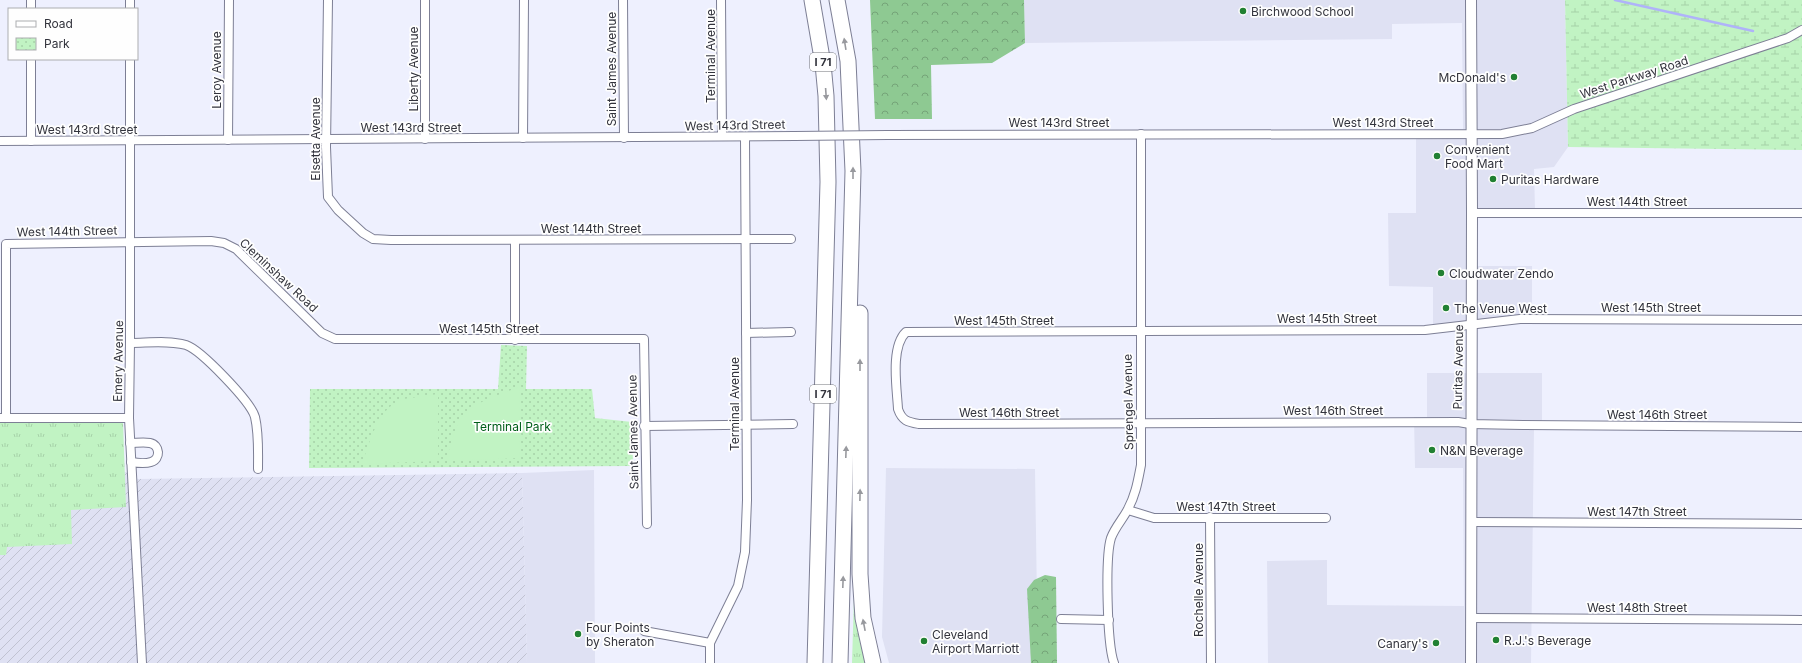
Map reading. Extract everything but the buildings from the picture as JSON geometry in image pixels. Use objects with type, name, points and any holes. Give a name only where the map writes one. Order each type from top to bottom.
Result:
[{"type":"highway","name":"I 71","points":[[812,0],[823,64],[827,126],[827,240],[815,663]]},
{"type":"highway","name":"I 71","points":[[837,0],[848,61],[853,212],[840,663]]},
{"type":"highway","points":[[805,663],[818,220],[827,126]]},
{"type":"highway","points":[[853,212],[860,317],[861,592],[863,618],[873,663]]},
{"type":"street","name":"Leroy Avenue","points":[[228,140],[229,0]]},
{"type":"street","name":"Elsetta Avenue","points":[[328,0],[326,139],[328,197],[338,210],[362,233],[373,239],[391,240]]},
{"type":"street","name":"Liberty Avenue","points":[[425,0],[425,139]]},
{"type":"street","points":[[523,138],[524,0]]},
{"type":"street","name":"Saint James Avenue","points":[[623,0],[624,138]]},
{"type":"street","name":"Terminal Avenue","points":[[721,0],[722,136]]},
{"type":"street","name":"Puritas Avenue","points":[[1470,663],[1472,522],[1470,424],[1472,213],[1471,0]]},
{"type":"street","name":"West Parkway Road","points":[[1471,134],[1502,134],[1532,128],[1574,109],[1788,38],[1802,30]]},
{"type":"street","points":[[31,60],[31,141]]},
{"type":"street","name":"Emery Avenue","points":[[130,60],[129,418],[142,663]]},
{"type":"street","name":"Sprengel Avenue","points":[[1114,663],[1109,620],[1108,558],[1111,539],[1118,523],[1128,510],[1137,488],[1141,465],[1141,134]]},
{"type":"street","name":"West 143rd Street","points":[[0,141],[624,138],[888,135],[1471,134]]},
{"type":"street","name":"Terminal Avenue","points":[[710,663],[710,643],[738,586],[745,552],[747,500],[745,137]]},
{"type":"street","name":"West 144th Street","points":[[1472,213],[1802,213]]},
{"type":"street","name":"West 144th Street","points":[[391,240],[514,241],[791,239]]},
{"type":"street","name":"Cleminshaw Road","points":[[130,242],[211,241],[224,243],[236,249],[322,332],[335,339]]},
{"type":"street","points":[[514,241],[515,340]]},
{"type":"street","name":"West 144th Street","points":[[3,417],[6,244],[130,242]]},
{"type":"street","name":"West 145th Street","points":[[896,383],[896,354],[900,338],[906,332],[1425,330],[1520,319],[1802,320]]},
{"type":"street","points":[[746,333],[791,332]]},
{"type":"street","name":"West 145th Street","points":[[335,339],[644,339]]},
{"type":"street","name":"Saint James Avenue","points":[[644,339],[646,524]]},
{"type":"street","points":[[130,343],[171,343],[187,346],[199,353],[244,398],[255,416],[258,439],[258,469]]},
{"type":"street","name":"West 146th Street","points":[[896,383],[898,409],[901,417],[906,421],[919,424],[1458,422],[1470,424],[1802,427]]},
{"type":"street","points":[[3,417],[129,418]]},
{"type":"street","points":[[644,426],[793,424]]},
{"type":"street","points":[[130,443],[150,443],[156,446],[158,453],[156,459],[150,462],[131,462]]},
{"type":"street","name":"West 147th Street","points":[[1128,510],[1154,518],[1326,518]]},
{"type":"street","name":"Rochelle Avenue","points":[[1210,517],[1211,663]]},
{"type":"street","name":"West 147th Street","points":[[1472,522],[1802,524]]},
{"type":"street","points":[[1061,618],[1109,620]]},
{"type":"street","name":"West 148th Street","points":[[1471,618],[1802,620]]},
{"type":"street","points":[[644,631],[710,643]]},
{"type":"shaded area","points":[[1024,0],[1565,0],[1568,147],[1554,167],[1534,169],[1535,210],[1476,209],[1475,266],[1532,266],[1532,315],[1433,326],[1433,287],[1389,286],[1388,213],[1416,213],[1416,130],[1463,129],[1462,23],[1392,24],[1392,39],[1025,43]]},
{"type":"shaded area","points":[[1427,373],[1542,373],[1542,429],[1534,429],[1531,663],[1268,663],[1267,561],[1327,560],[1327,605],[1464,606],[1463,468],[1415,468],[1414,417],[1427,417]]},
{"type":"shaded area","points":[[886,468],[1035,469],[1038,663],[889,663],[882,637]]},
{"type":"shaded area","points":[[0,470],[126,472],[138,479],[522,473],[527,663],[0,663]]},
{"type":"shaded area","points":[[594,470],[595,663],[527,663],[522,473]]},
{"type":"green space","points":[[870,0],[1024,0],[1025,43],[992,63],[931,65],[932,119],[875,119]]},
{"type":"green space","points":[[1565,0],[1802,0],[1802,150],[1568,147]]},
{"type":"green space","name":"Terminal Park","points":[[501,345],[527,346],[526,389],[592,389],[595,418],[632,422],[633,466],[309,468],[310,389],[498,389]]},
{"type":"green space","points":[[519,387],[520,458],[446,461],[460,419],[474,406],[492,397]]},
{"type":"green space","points":[[438,394],[438,461],[362,464],[376,426],[388,409],[395,403],[404,399]]},
{"type":"green space","points":[[0,423],[123,423],[126,507],[71,510],[72,544],[7,547],[6,555],[0,555]]},
{"type":"green space","points":[[1045,575],[1056,577],[1057,663],[1031,663],[1027,589],[1034,580]]},
{"type":"green space","points":[[854,596],[857,596],[869,663],[852,663]]},
{"type":"waterway","points":[[1615,0],[1753,31]]},
{"type":"place","name":"Birchwood School","points":[[1243,11]]},
{"type":"place","name":"McDonald's","points":[[1514,77]]},
{"type":"place","name":"Convenient Food Mart","points":[[1437,156]]},
{"type":"place","name":"Puritas Hardware","points":[[1493,179]]},
{"type":"place","name":"Cloudwater Zendo","points":[[1441,273]]},
{"type":"place","name":"The Venue West","points":[[1446,308]]},
{"type":"place","name":"N&N Beverage","points":[[1432,450]]},
{"type":"place","name":"Four Points by Sheraton","points":[[578,634]]},
{"type":"place","name":"R.J.'s Beverage","points":[[1496,640]]},
{"type":"place","name":"Cleveland Airport Marriott","points":[[924,641]]},
{"type":"place","name":"Canary's","points":[[1436,643]]}]
